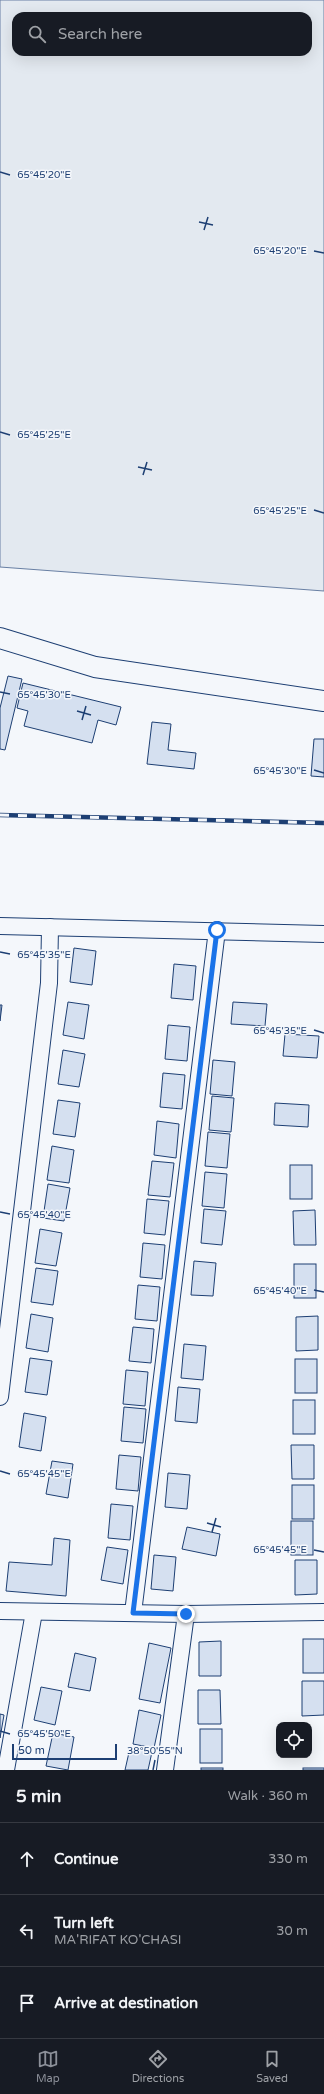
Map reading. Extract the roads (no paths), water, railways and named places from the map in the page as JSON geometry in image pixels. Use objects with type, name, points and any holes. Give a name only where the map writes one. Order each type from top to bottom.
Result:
[{"type":"main road","points":[[0,638],[95,667],[324,702]]},
{"type":"street","points":[[0,926],[217,930],[324,934]]},
{"type":"street","points":[[0,1397],[49,983],[50,927]]},
{"type":"street","points":[[133,1613],[217,930]]},
{"type":"street","points":[[0,1611],[186,1614],[324,1612]]},
{"type":"street","points":[[6,1770],[34,1612]]},
{"type":"street","points":[[165,1770],[186,1614]]},
{"type":"railway","points":[[0,815],[324,823]]}]
